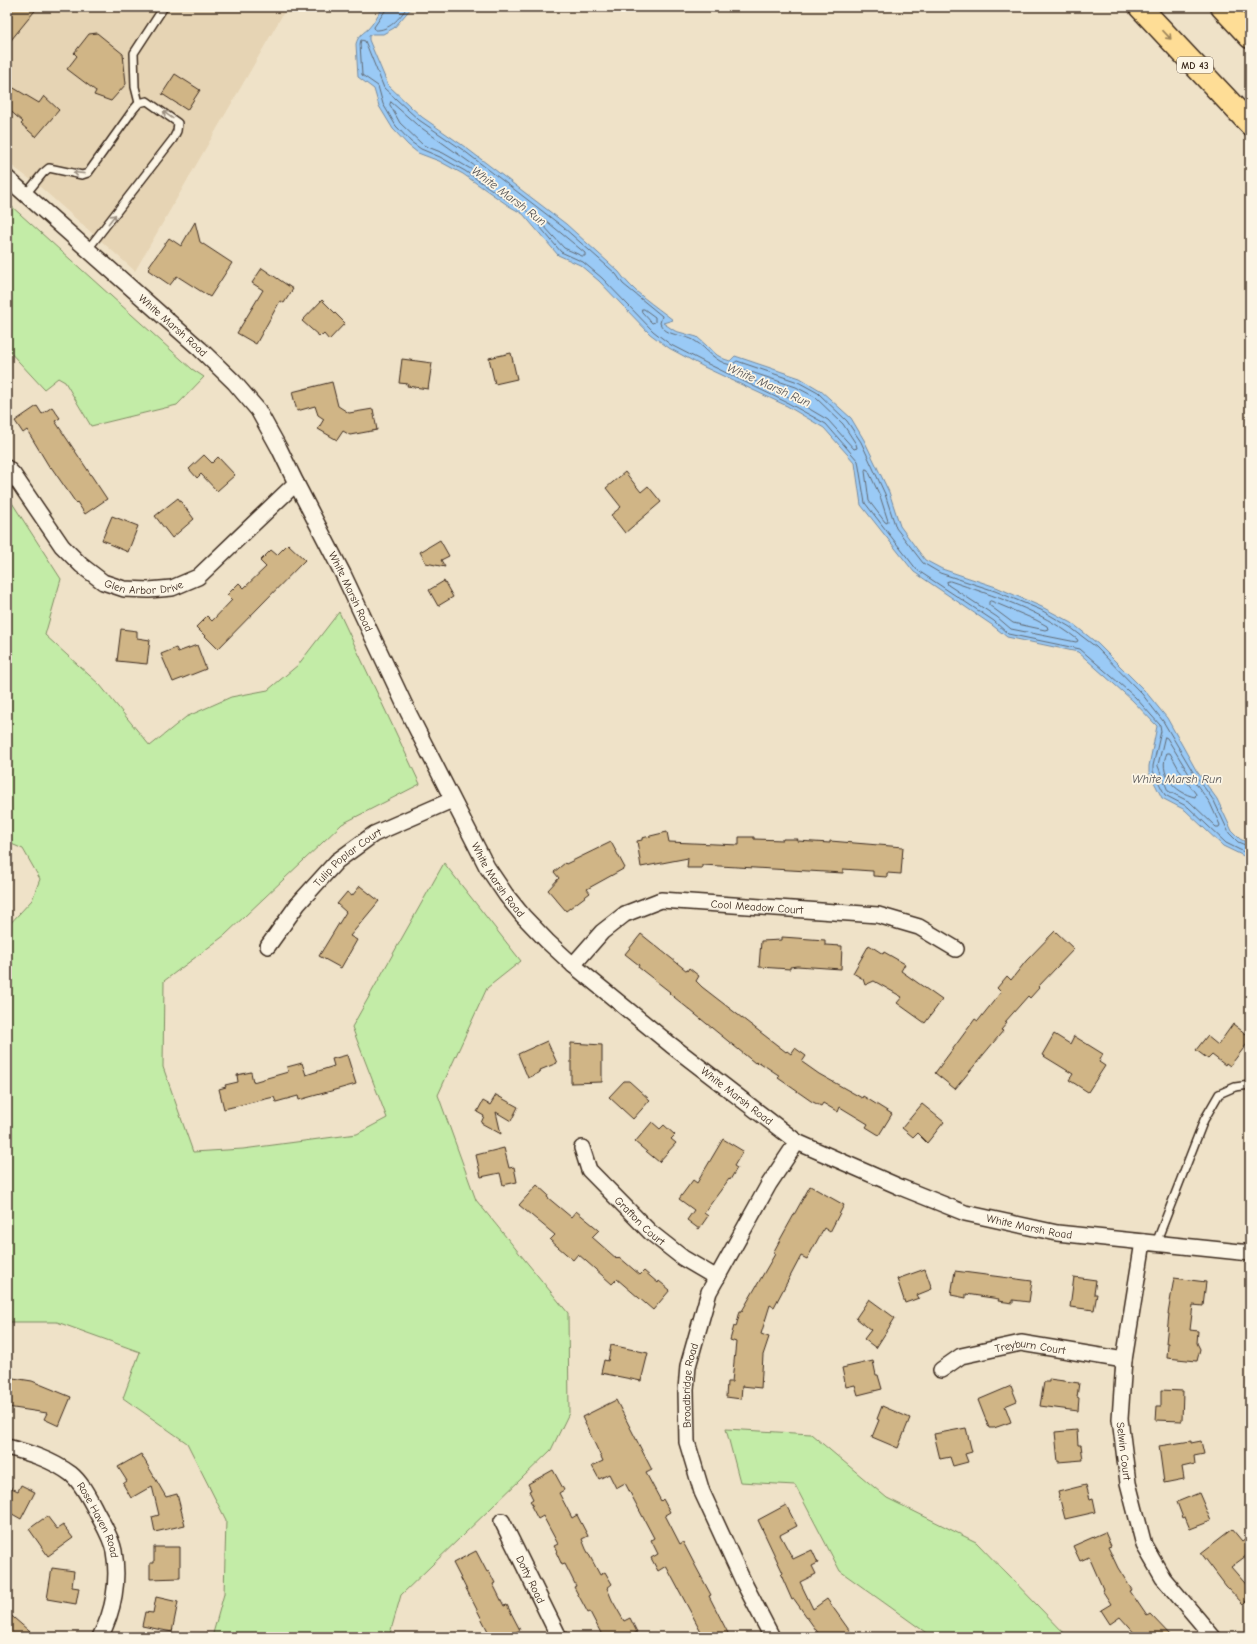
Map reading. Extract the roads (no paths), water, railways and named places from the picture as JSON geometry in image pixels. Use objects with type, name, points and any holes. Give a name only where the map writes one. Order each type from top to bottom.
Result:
[{"type":"highway","name":"MD 43","points":[[1140,7],[1250,124]]},
{"type":"highway","points":[[1222,7],[1250,37]]},
{"type":"street","name":"White Marsh Road","points":[[7,178],[200,349],[234,382],[258,410],[344,576],[408,712],[487,867],[506,895],[547,941],[573,965],[671,1045],[797,1142],[900,1187],[965,1212],[1057,1233],[1250,1253]]},
{"type":"street","name":"Glen Arbor Drive","points":[[7,468],[13,474],[62,546],[81,565],[103,582],[124,589],[142,590],[172,588],[198,576],[296,483]]},
{"type":"street","name":"Tulip Poplar Court","points":[[268,946],[298,904],[337,861],[374,834],[452,800]]},
{"type":"street","name":"Cool Meadow Court","points":[[573,965],[602,932],[625,914],[661,900],[878,915],[919,927],[956,949]]},
{"type":"street","name":"Broadbridge Road","points":[[772,1637],[744,1583],[702,1492],[687,1442],[686,1390],[688,1366],[709,1292],[769,1184],[797,1142]]},
{"type":"street","name":"Grafton Court","points":[[582,1148],[589,1170],[650,1232],[683,1258],[717,1278]]},
{"type":"street","name":"Selwin Court","points":[[1149,1243],[1124,1360],[1120,1419],[1128,1483],[1144,1545],[1163,1578],[1213,1637]]},
{"type":"street","name":"Treyburn Court","points":[[941,1370],[961,1356],[1021,1343],[1124,1360]]},
{"type":"street","name":"Rose Haven Road","points":[[7,1448],[30,1453],[51,1461],[72,1475],[86,1492],[108,1533],[114,1550],[116,1576],[114,1600],[106,1627],[100,1637]]},
{"type":"street","name":"Dotty Road","points":[[502,1521],[559,1637]]},
{"type":"lane","points":[[139,103],[134,87],[134,53],[164,7]]},
{"type":"lane","points":[[26,194],[49,168],[82,175],[88,173],[139,103],[147,101],[178,123],[178,131],[173,139],[88,249]]},
{"type":"lane","points":[[1149,1243],[1204,1120],[1218,1094],[1235,1087],[1250,1086]]},
{"type":"water","name":"White Marsh Run","points":[[383,7],[412,7],[394,28],[383,34],[372,34],[369,36],[369,40],[388,85],[422,117],[465,147],[566,224],[619,272],[637,292],[673,320],[663,323],[675,331],[697,337],[717,355],[724,359],[730,361],[735,356],[800,378],[820,390],[851,418],[864,440],[889,492],[900,526],[925,560],[942,569],[996,587],[1042,607],[1072,623],[1098,644],[1145,691],[1167,718],[1196,770],[1217,799],[1232,831],[1240,839],[1250,844],[1250,859],[1223,846],[1185,810],[1162,798],[1149,772],[1157,726],[1132,700],[1078,652],[1007,637],[992,625],[914,572],[861,505],[855,463],[824,428],[787,406],[704,367],[669,348],[650,334],[599,281],[580,265],[558,255],[523,214],[463,174],[439,161],[418,153],[408,145],[393,129],[379,106],[374,89],[358,77],[357,41],[360,35],[372,24]]}]
